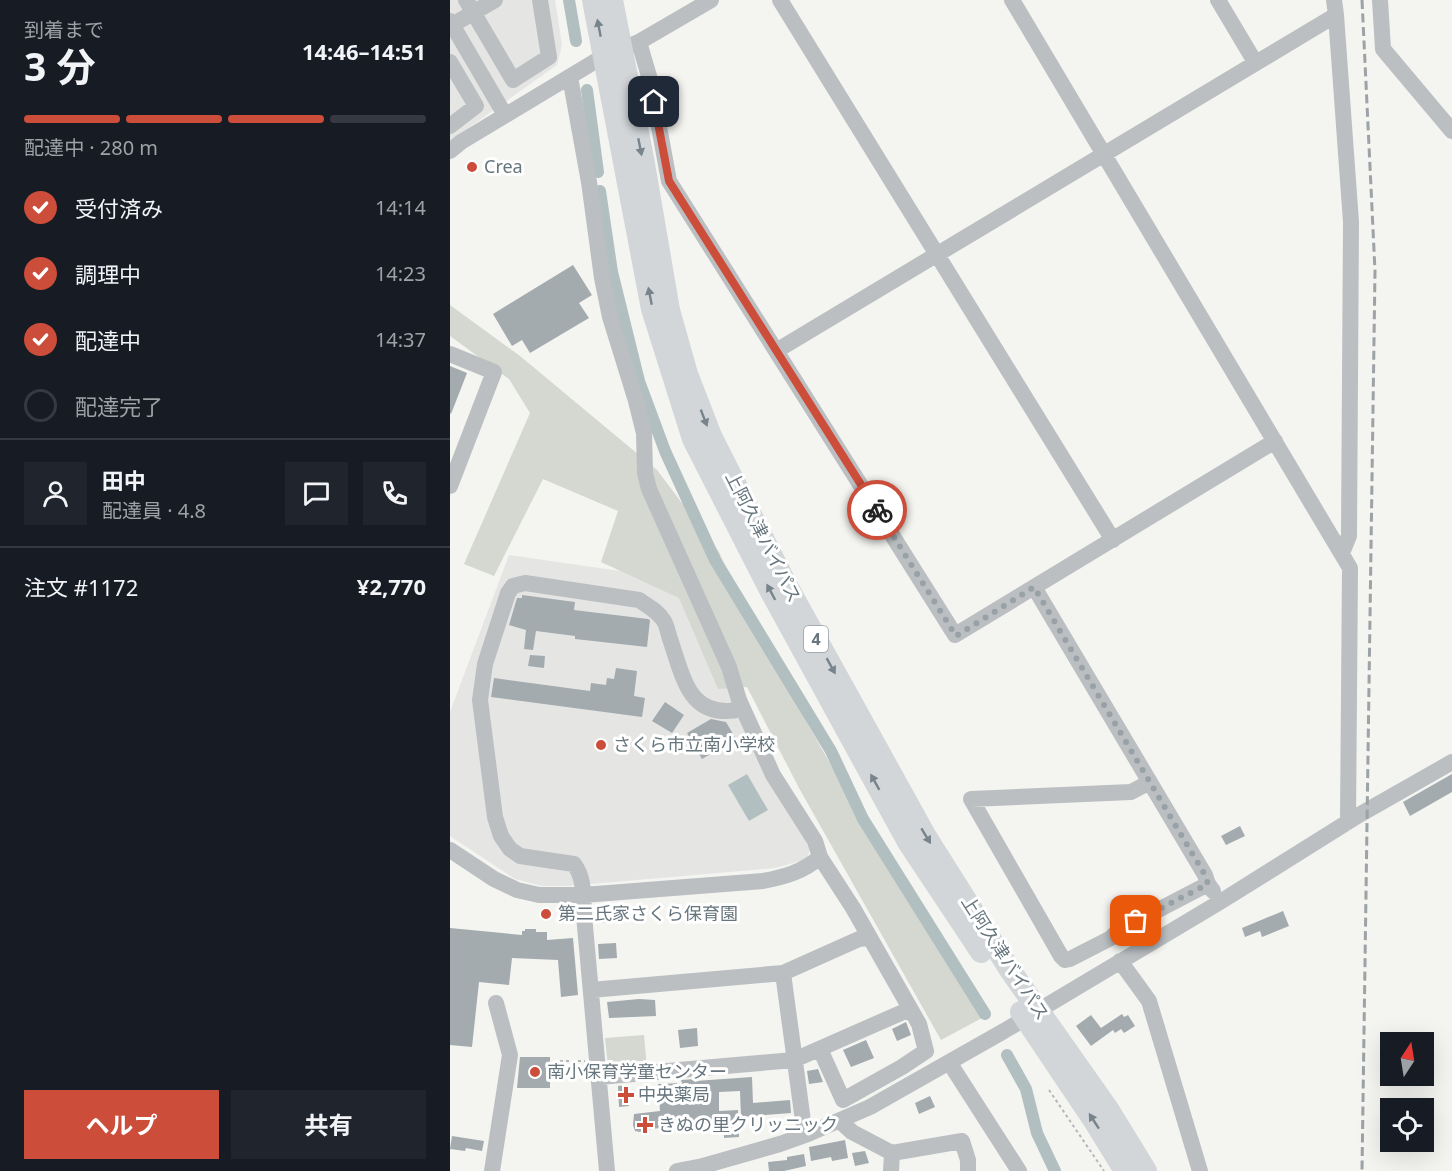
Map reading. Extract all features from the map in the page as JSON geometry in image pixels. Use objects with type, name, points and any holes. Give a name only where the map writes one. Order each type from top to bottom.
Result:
[{"type":"highway","name":"上阿久津バイパス","points":[[593,0],[621,48],[652,309],[693,439],[770,590],[908,842],[1087,1109],[1125,1171]]},
{"type":"highway","name":"上阿久津バイパス","points":[[612,0],[643,158],[669,310],[687,374],[711,436],[786,584],[925,835],[1010,970],[1108,1108],[1146,1171]]},
{"type":"street","points":[[495,0],[469,6],[451,23],[505,115]]},
{"type":"street","points":[[469,6],[513,80],[549,57],[540,0]]},
{"type":"street","points":[[450,150],[570,77],[711,0]]},
{"type":"street","points":[[780,0],[1113,540]]},
{"type":"street","points":[[1012,0],[1350,568],[1348,822]]},
{"type":"street","points":[[1218,0],[1255,62]]},
{"type":"street","points":[[1380,0],[1383,50],[1452,131]]},
{"type":"street","points":[[776,351],[1104,155],[1255,62],[1335,7],[1340,47],[1351,222],[1349,536],[1342,553]]},
{"type":"street","points":[[621,48],[651,83],[669,181],[956,636],[1275,441]]},
{"type":"street","points":[[450,126],[476,106],[450,61],[467,50]]},
{"type":"street","points":[[570,77],[589,182],[602,278],[610,317],[644,433],[645,473],[649,489],[729,668],[743,710],[773,775],[815,841],[820,857],[853,908],[919,1024],[926,1051],[843,1100],[820,1049]]},
{"type":"street","points":[[450,354],[494,372],[450,486]]},
{"type":"street","points":[[607,1171],[582,881],[579,870],[574,864],[520,856],[510,849],[501,836],[495,817],[480,700],[481,681],[508,593],[513,586],[525,583],[639,600],[653,609],[664,621],[683,680],[691,694],[707,709],[726,713],[743,710]]},
{"type":"street","points":[[1034,587],[1220,902]]},
{"type":"street","points":[[677,1171],[703,1168],[808,1134],[886,1098],[1004,1032],[1348,822],[1452,762]]},
{"type":"street","points":[[1150,782],[1131,792],[971,799],[1061,957],[1065,960],[1101,943],[1118,931],[1208,884]]},
{"type":"street","points":[[450,850],[494,879],[517,890],[539,895],[583,895],[771,880],[788,877],[813,864],[820,857]]},
{"type":"street","points":[[591,990],[783,974],[859,939],[869,938]]},
{"type":"street","points":[[1120,961],[1149,1001],[1200,1171]]},
{"type":"street","points":[[783,974],[803,1121],[808,1134]]},
{"type":"street","points":[[492,1171],[510,1055],[496,1004]]},
{"type":"street","points":[[598,1077],[794,1060],[910,1009]]},
{"type":"street","points":[[950,1062],[1019,1171]]},
{"type":"street","points":[[840,1121],[852,1132],[892,1153],[962,1141],[968,1160],[968,1171]]},
{"type":"street","points":[[891,1171],[892,1153]]},
{"type":"path","points":[[560,1061],[590,1061]]},
{"type":"path","points":[[1049,1090],[1104,1171]]},
{"type":"shaded area","points":[[450,0],[555,0],[562,45],[557,65],[450,141]]},
{"type":"shaded area","points":[[450,305],[520,356],[657,470],[719,552],[754,631],[910,902],[982,1018],[941,1040],[799,788],[747,687],[718,689],[679,598],[601,562],[618,511],[543,479],[494,576],[464,564],[530,413],[509,379],[450,336]]},
{"type":"shaded area","name":"さくら市立南小学校","points":[[509,555],[683,580],[810,849],[807,859],[775,868],[568,886],[542,886],[515,879],[450,836],[450,712]]},
{"type":"shaded area","points":[[747,774],[768,810],[749,821],[728,785]]},
{"type":"shaded area","points":[[644,1035],[647,1068],[614,1071],[608,1066],[605,1038]]},
{"type":"building","points":[[573,265],[592,295],[579,303],[589,318],[530,353],[522,340],[512,346],[493,314]]},
{"type":"building","points":[[450,366],[467,373],[451,414],[450,413]]},
{"type":"building","points":[[522,595],[575,602],[574,610],[648,619],[650,620],[647,647],[575,639],[575,636],[536,631],[533,650],[524,649],[526,630],[509,625],[517,598],[522,598]]},
{"type":"building","points":[[530,655],[545,656],[544,668],[528,666]]},
{"type":"building","points":[[616,668],[637,671],[634,696],[645,698],[642,717],[491,697],[494,678],[590,691],[591,683],[606,685],[607,678],[614,679]]},
{"type":"building","points":[[665,702],[684,715],[672,733],[652,721]]},
{"type":"building","points":[[711,719],[726,722],[736,739],[702,759],[687,733]]},
{"type":"building","points":[[1452,774],[1452,792],[1410,816],[1403,802]]},
{"type":"building","points":[[1240,826],[1245,836],[1226,845],[1221,836]]},
{"type":"building","points":[[613,905],[615,921],[602,923],[600,906]]},
{"type":"building","points":[[1283,911],[1289,926],[1262,937],[1260,931],[1245,937],[1242,928]]},
{"type":"building","points":[[450,928],[522,935],[525,929],[536,929],[536,932],[547,932],[547,940],[573,938],[578,995],[561,997],[558,960],[512,958],[509,985],[479,982],[472,1047],[450,1045]]},
{"type":"building","points":[[616,943],[617,958],[599,959],[598,944]]},
{"type":"building","points":[[655,1000],[656,1016],[609,1018],[607,1002]]},
{"type":"building","points":[[1122,1014],[1124,1017],[1128,1015],[1135,1026],[1124,1033],[1121,1029],[1115,1033],[1113,1030],[1091,1046],[1076,1026],[1091,1015],[1101,1028]]},
{"type":"building","points":[[906,1022],[911,1035],[897,1041],[892,1029]]},
{"type":"building","points":[[697,1028],[698,1046],[680,1048],[678,1030]]},
{"type":"building","points":[[866,1040],[874,1058],[851,1067],[843,1050]]},
{"type":"building","points":[[520,1057],[550,1057],[550,1088],[517,1088]]},
{"type":"building","points":[[818,1069],[823,1082],[809,1084],[807,1071]]},
{"type":"building","points":[[752,1077],[753,1103],[790,1100],[791,1113],[741,1117],[740,1091],[719,1092],[719,1111],[738,1110],[739,1137],[724,1138],[724,1126],[707,1127],[707,1121],[685,1122],[686,1125],[635,1131],[634,1114],[660,1111],[658,1084],[682,1083],[681,1080]]},
{"type":"building","points":[[628,1085],[629,1106],[619,1107],[618,1086]]},
{"type":"building","points":[[930,1096],[935,1107],[919,1114],[915,1103]]},
{"type":"building","points":[[452,1136],[484,1141],[482,1151],[466,1148],[465,1151],[450,1149]]},
{"type":"building","points":[[845,1140],[848,1158],[832,1161],[831,1157],[811,1161],[809,1147]]},
{"type":"building","points":[[865,1151],[869,1163],[855,1166],[852,1153]]},
{"type":"building","points":[[804,1154],[806,1166],[784,1171],[769,1171],[768,1162],[787,1160],[787,1157]]},
{"type":"waterway","points":[[569,0],[576,41]]},
{"type":"waterway","points":[[587,90],[598,172]]},
{"type":"waterway","points":[[600,191],[612,272],[639,381],[665,451],[715,560],[831,751],[863,819],[985,1014]]},
{"type":"waterway","points":[[1007,1055],[1026,1089],[1037,1133],[1055,1171]]},
{"type":"railway","points":[[1362,0],[1375,271],[1362,1171]]},
{"type":"way so far","points":[[877,510],[956,636],[1034,587],[1205,875],[1208,884],[1136,921]]},
{"type":"place","name":"Crea","points":[[472,167]]},
{"type":"place","name":"さくら市立南小学校","points":[[601,745]]},
{"type":"place","name":"第二氏家さくら保育園","points":[[546,914]]},
{"type":"place","name":"南小保育学童センター","points":[[535,1072]]},
{"type":"place","name":"中央薬局","points":[[626,1095]]},
{"type":"place","name":"きぬの里クリッニック","points":[[645,1125]]},
{"type":"route","points":[[654,102],[669,181],[877,510]]}]
